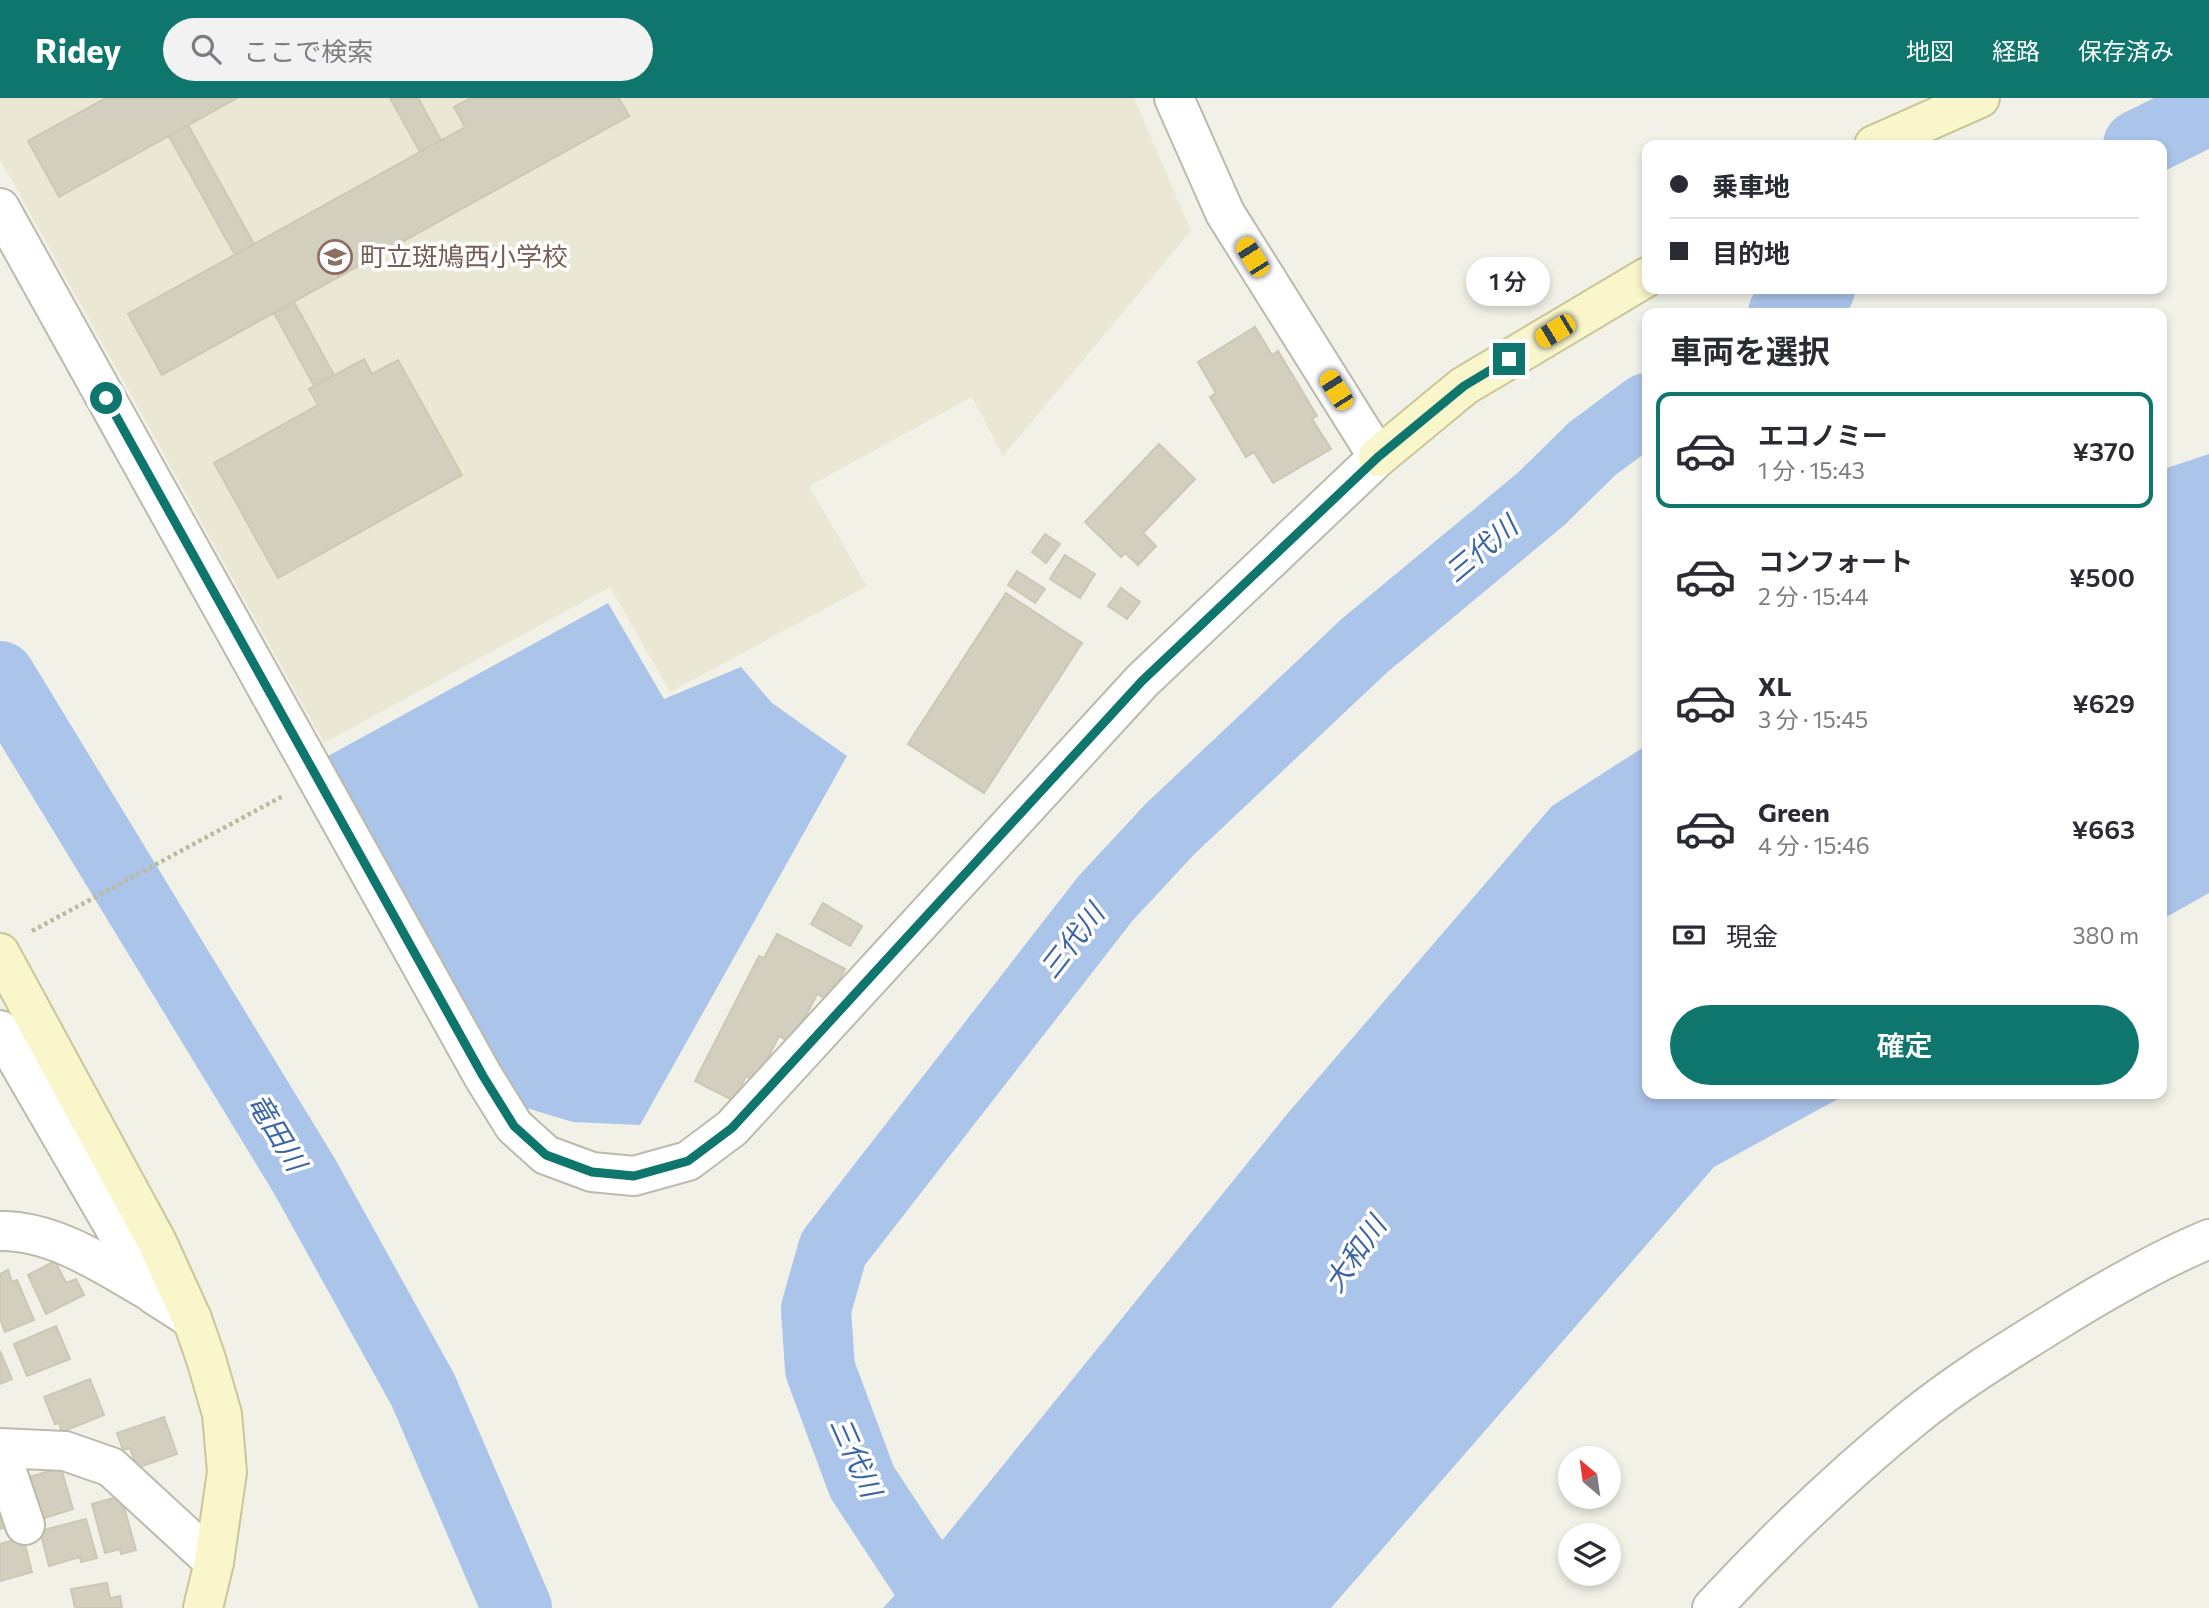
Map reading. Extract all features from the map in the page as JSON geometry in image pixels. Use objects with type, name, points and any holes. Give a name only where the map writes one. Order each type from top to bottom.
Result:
[{"type":"street","points":[[1174,98],[1225,213],[1378,457]]},
{"type":"street","points":[[1885,140],[1980,98]]},
{"type":"street","points":[[0,208],[483,1076],[514,1126],[546,1155],[592,1172],[634,1176],[688,1161],[732,1128],[1142,681],[1378,457],[1464,386],[1642,280]]},
{"type":"street","points":[[12,944],[192,1319],[222,1414],[227,1472],[214,1562],[202,1608]]},
{"type":"street","points":[[0,1030],[153,1294]]},
{"type":"street","points":[[0,1231],[15,1231],[77,1249],[192,1319]]},
{"type":"street","points":[[1712,1608],[1753,1564],[1836,1484],[1915,1416],[1997,1358],[2087,1301],[2180,1251],[2209,1239]]},
{"type":"street","points":[[25,1525],[0,1450],[65,1451],[111,1467],[214,1562]]},
{"type":"path","points":[[12,944],[317,777]]},
{"type":"shaded area","points":[[0,98],[1134,98],[1191,231],[1003,456],[972,397],[809,486],[867,586],[670,692],[610,587],[324,743],[0,159]]},
{"type":"water","points":[[2209,454],[2209,893],[2167,917],[2167,468]]},
{"type":"water","points":[[608,603],[664,699],[741,667],[772,703],[847,756],[640,1125],[573,1122],[523,1107],[328,756]]},
{"type":"water","name":"大和川","points":[[1642,748],[1642,1099],[1838,1099],[1714,1167],[1331,1608],[883,1608],[919,1569],[1288,1113],[1552,806]]},
{"type":"building","points":[[106,98],[237,98],[59,197],[28,141]]},
{"type":"building","points":[[390,98],[418,98],[441,140],[420,152]]},
{"type":"building","points":[[471,98],[619,98],[629,116],[162,375],[128,314],[465,127],[454,107]]},
{"type":"building","points":[[188,125],[254,244],[235,255],[169,136]]},
{"type":"building","points":[[294,302],[334,375],[314,386],[274,313]]},
{"type":"building","points":[[1255,327],[1272,355],[1278,351],[1317,416],[1312,419],[1331,449],[1273,483],[1254,452],[1246,457],[1210,397],[1216,393],[1198,362]]},
{"type":"building","points":[[364,359],[372,374],[398,360],[462,475],[278,578],[214,463],[318,405],[309,389]]},
{"type":"building","points":[[1159,444],[1195,479],[1143,533],[1156,546],[1138,565],[1125,553],[1121,557],[1085,522]]},
{"type":"building","points":[[1045,534],[1060,544],[1046,563],[1032,552]]},
{"type":"building","points":[[1065,555],[1095,574],[1080,598],[1050,579]]},
{"type":"building","points":[[1017,571],[1045,589],[1035,603],[1008,585]]},
{"type":"building","points":[[1121,588],[1140,602],[1127,619],[1108,606]]},
{"type":"building","points":[[1006,593],[1082,643],[984,793],[908,744]]},
{"type":"building","points":[[823,903],[862,926],[850,946],[811,924]]},
{"type":"building","points":[[777,934],[845,969],[829,1000],[817,994],[792,1043],[779,1036],[756,1081],[746,1076],[734,1101],[695,1081],[759,956],[764,958]]},
{"type":"building","points":[[55,1261],[66,1283],[76,1279],[84,1295],[46,1314],[28,1275]]},
{"type":"building","points":[[8,1270],[12,1282],[17,1280],[34,1320],[5,1332],[0,1319],[0,1274]]},
{"type":"building","points":[[56,1326],[70,1359],[27,1376],[14,1344]]},
{"type":"building","points":[[0,1351],[12,1379],[0,1384]]},
{"type":"building","points":[[90,1379],[104,1415],[62,1432],[59,1423],[55,1424],[44,1397]]},
{"type":"building","points":[[164,1417],[177,1454],[137,1468],[130,1448],[123,1450],[117,1433]]},
{"type":"building","points":[[61,1468],[73,1509],[41,1519],[29,1477]]},
{"type":"building","points":[[0,1493],[9,1526],[0,1529]]},
{"type":"building","points":[[121,1496],[136,1550],[121,1554],[120,1549],[105,1553],[92,1504]]},
{"type":"building","points":[[86,1519],[97,1558],[81,1562],[80,1557],[49,1566],[40,1531]]},
{"type":"building","points":[[23,1537],[32,1572],[0,1581],[0,1544]]},
{"type":"building","points":[[107,1583],[110,1598],[120,1596],[122,1608],[75,1608],[71,1589]]},
{"type":"waterway","name":"三代川","points":[[2148,140],[2209,110]]},
{"type":"waterway","name":"三代川","points":[[1791,308],[1812,294]]},
{"type":"waterway","name":"三代川","points":[[945,1608],[862,1482],[820,1369],[816,1309],[833,1249],[1105,899],[1170,829],[1364,646],[1541,499],[1592,449],[1642,412]]},
{"type":"waterway","name":"竜田川","points":[[0,676],[305,1177],[423,1390],[517,1608]]},
{"type":"place","name":"町立斑鳩西小学校","points":[[335,257]]},
{"type":"route","points":[[106,398],[483,1076],[514,1126],[546,1155],[592,1172],[634,1176],[688,1161],[732,1128],[1142,681],[1378,457],[1464,386],[1509,359]]}]
